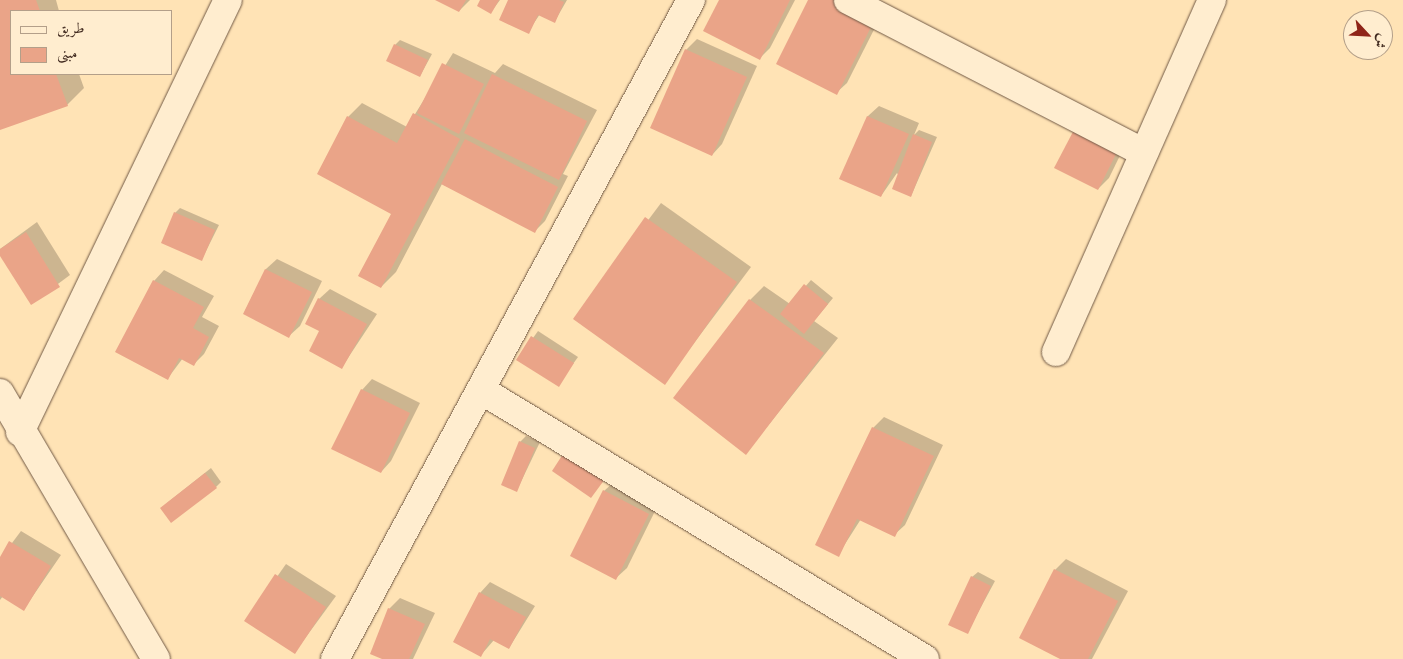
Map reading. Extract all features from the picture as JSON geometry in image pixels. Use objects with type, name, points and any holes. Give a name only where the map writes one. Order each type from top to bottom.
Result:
[{"type":"street","points":[[20,432],[228,0]]},
{"type":"street","points":[[336,659],[691,0]]},
{"type":"street","points":[[848,0],[1144,153]]},
{"type":"street","points":[[1056,352],[1212,0]]},
{"type":"street","points":[[480,390],[925,659]]},
{"type":"street","points":[[0,393],[20,432],[156,659]]},
{"type":"building","points":[[0,0],[36,0],[40,10],[10,10],[10,75],[56,75],[68,106],[0,130]]},
{"type":"building","points":[[435,0],[466,0],[459,12]]},
{"type":"building","points":[[480,0],[499,0],[491,14],[477,6]]},
{"type":"building","points":[[508,0],[559,0],[564,2],[555,23],[538,15],[529,34],[499,20]]},
{"type":"building","points":[[719,0],[790,0],[760,60],[703,31]]},
{"type":"building","points":[[808,0],[842,0],[876,17],[837,95],[776,64]]},
{"type":"building","points":[[394,44],[428,60],[420,77],[386,61]]},
{"type":"building","points":[[685,49],[747,77],[712,156],[650,128]]},
{"type":"building","points":[[442,63],[484,84],[459,134],[417,113]]},
{"type":"building","points":[[492,74],[587,121],[559,180],[464,133]]},
{"type":"building","points":[[413,113],[460,139],[381,288],[358,276],[391,214],[317,174],[347,116],[397,143]]},
{"type":"building","points":[[867,116],[909,134],[881,197],[839,179]]},
{"type":"building","points":[[1076,126],[1119,148],[1098,190],[1054,168]]},
{"type":"building","points":[[913,134],[932,142],[911,197],[892,189]]},
{"type":"building","points":[[465,139],[558,187],[535,233],[441,184]]},
{"type":"building","points":[[174,212],[215,230],[202,261],[161,243]]},
{"type":"building","points":[[645,217],[737,282],[665,385],[573,319]]},
{"type":"building","points":[[26,232],[60,287],[31,305],[0,256],[0,249]]},
{"type":"building","points":[[265,269],[312,292],[289,338],[243,314]]},
{"type":"building","points":[[153,280],[204,307],[193,328],[209,337],[194,366],[179,358],[168,380],[115,352]]},
{"type":"building","points":[[804,284],[828,304],[804,334],[780,314]]},
{"type":"building","points":[[318,298],[367,324],[342,369],[309,351],[319,331],[305,324]]},
{"type":"building","points":[[749,299],[824,353],[746,455],[673,398]]},
{"type":"building","points":[[531,336],[574,363],[559,387],[516,360]]},
{"type":"building","points":[[361,389],[410,413],[381,473],[331,449]]},
{"type":"building","points":[[872,427],[934,456],[895,537],[857,519],[839,557],[815,545]]},
{"type":"building","points":[[519,441],[535,448],[517,492],[501,485]]},
{"type":"building","points":[[565,451],[605,479],[591,498],[552,471]]},
{"type":"building","points":[[205,473],[217,488],[171,523],[160,508]]},
{"type":"building","points":[[603,490],[649,514],[616,580],[570,556]]},
{"type":"building","points":[[9,541],[51,566],[24,611],[0,596],[0,557]]},
{"type":"building","points":[[1054,569],[1118,601],[1088,659],[1060,659],[1019,638]]},
{"type":"building","points":[[275,574],[326,607],[295,654],[244,621]]},
{"type":"building","points":[[971,576],[991,586],[968,634],[948,625]]},
{"type":"building","points":[[479,592],[526,617],[509,649],[490,639],[481,657],[453,642]]},
{"type":"building","points":[[388,608],[425,624],[409,659],[382,659],[370,654]]}]
